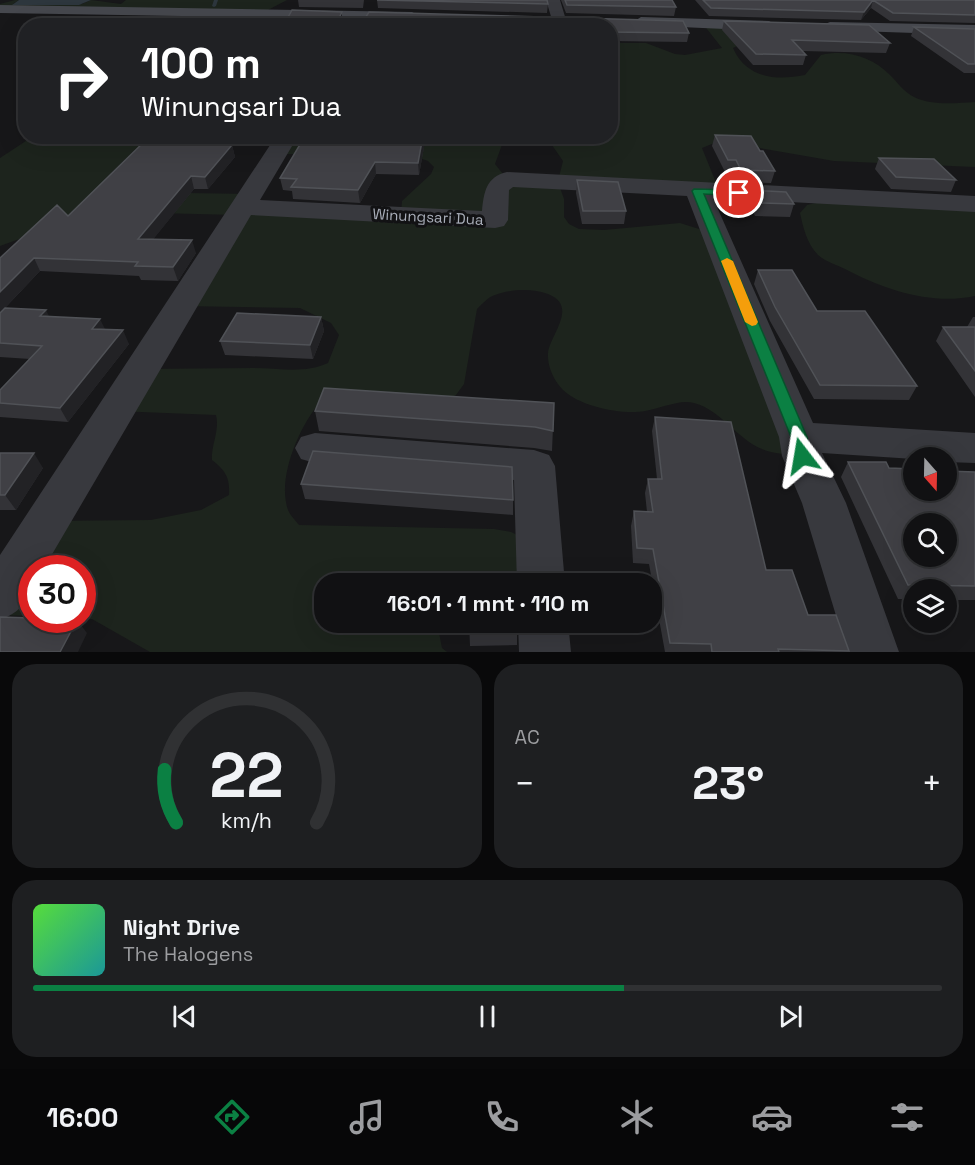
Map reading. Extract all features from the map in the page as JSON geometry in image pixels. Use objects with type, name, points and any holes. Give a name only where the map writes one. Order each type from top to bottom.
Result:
[{"type":"street","points":[[553,0],[558,18]]},
{"type":"street","points":[[0,9],[288,18]]},
{"type":"street","points":[[403,18],[429,17]]},
{"type":"street","points":[[625,22],[790,26]]},
{"type":"street","points":[[813,27],[975,30]]},
{"type":"street","points":[[0,597],[282,144]]},
{"type":"street","name":"Winungsari Dua","points":[[243,207],[495,220],[497,188],[507,179],[975,204]]},
{"type":"street","points":[[698,191],[799,437],[802,456],[824,503],[873,652]]},
{"type":"street","points":[[799,437],[975,448]]},
{"type":"street","points":[[315,448],[534,466],[540,573]]},
{"type":"street","points":[[544,633],[545,652]]},
{"type":"shaded area","points":[[15,0],[19,0],[13,4],[82,4],[91,0],[121,4],[126,0],[287,0],[266,11],[355,15],[353,18],[202,18],[210,12],[0,9],[0,4]]},
{"type":"shaded area","points":[[19,0],[91,0],[79,5],[12,5]]},
{"type":"shaded area","points":[[703,24],[749,25],[737,46],[733,48],[746,66],[763,75],[783,78],[805,75],[821,55],[850,54],[875,63],[907,93],[921,100],[944,103],[975,102],[975,167],[834,161],[719,141],[702,148],[717,185],[558,182],[564,199],[564,217],[569,224],[579,229],[604,230],[680,223],[715,234],[802,456],[762,449],[745,439],[721,418],[694,403],[682,402],[645,411],[625,412],[591,405],[571,396],[557,382],[548,358],[562,313],[557,299],[542,292],[508,291],[490,297],[477,309],[464,384],[456,395],[446,401],[317,406],[303,428],[287,470],[285,498],[289,512],[299,525],[494,529],[511,532],[538,545],[520,572],[514,573],[314,573],[314,633],[439,633],[442,648],[447,652],[150,652],[96,621],[96,555],[26,555],[47,521],[151,520],[201,510],[229,495],[226,475],[212,460],[217,426],[216,415],[116,411],[142,369],[291,370],[310,368],[328,363],[339,335],[331,323],[300,308],[181,306],[237,215],[116,212],[36,233],[0,246],[0,158],[21,144],[141,144],[105,179],[105,185],[121,192],[251,194],[243,206],[401,215],[402,201],[431,174],[434,167],[428,161],[414,156],[276,154],[282,144],[502,144],[495,164],[507,179],[558,181],[563,161],[549,144],[618,144],[618,43],[646,43],[675,54],[685,55],[722,48]]},
{"type":"shaded area","points":[[825,201],[975,204],[975,296],[943,299],[911,294],[865,279],[822,258],[808,241],[800,213],[807,205]]},
{"type":"shaded area","points":[[18,568],[18,616],[0,615],[0,597]]},
{"type":"building","points":[[377,0],[547,0],[548,4]]},
{"type":"building","points":[[565,0],[672,0],[676,7],[567,5]]},
{"type":"building","points":[[703,0],[873,0],[864,12],[711,8]]},
{"type":"building","points":[[873,0],[975,0],[975,15],[893,13]]},
{"type":"building","points":[[292,10],[342,12],[339,18],[288,18]]},
{"type":"building","points":[[369,12],[578,18],[365,18]]},
{"type":"building","points":[[618,19],[683,21],[689,33],[618,32]]},
{"type":"building","points":[[724,21],[869,25],[890,43],[792,40],[806,55],[756,54]]},
{"type":"building","points":[[914,27],[975,29],[975,64],[968,64]]},
{"type":"building","points":[[715,135],[751,136],[775,171],[741,170],[736,160],[728,160]]},
{"type":"building","points":[[142,144],[232,145],[205,177],[191,176],[138,239],[192,240],[173,267],[135,266],[138,262],[34,258],[0,292],[0,258],[57,205],[68,216]]},
{"type":"building","points":[[300,144],[422,144],[418,163],[375,162],[358,190],[291,187],[297,179],[280,178]]},
{"type":"building","points":[[879,158],[934,159],[956,180],[896,177]]},
{"type":"building","points":[[577,180],[618,182],[626,211],[583,211]]},
{"type":"building","points":[[751,190],[786,192],[794,204],[758,203]]},
{"type":"building","points":[[758,270],[792,270],[817,311],[865,311],[917,386],[820,385],[775,307]]},
{"type":"building","points":[[5,308],[46,310],[40,316],[100,319],[92,329],[123,330],[60,408],[0,403],[0,390],[42,346],[0,343],[0,313]]},
{"type":"building","points":[[237,313],[321,317],[310,345],[220,341]]},
{"type":"building","points":[[943,327],[975,327],[975,371]]},
{"type":"building","points":[[324,388],[554,403],[553,431],[535,427],[315,411]]},
{"type":"building","points":[[655,417],[731,422],[766,570],[792,570],[808,615],[836,615],[849,651],[778,649],[779,652],[712,652],[711,644],[670,643],[662,599],[662,573],[657,573],[653,549],[637,548],[634,511],[653,512],[648,479],[662,479]]},
{"type":"building","points":[[313,451],[512,467],[513,500],[301,484]]},
{"type":"building","points":[[0,453],[34,453],[5,495],[0,495]]},
{"type":"building","points":[[848,462],[886,462],[889,468],[903,469],[903,501],[957,501],[957,471],[975,472],[975,586],[957,586],[957,579],[905,579]]},
{"type":"building","points":[[0,617],[18,618],[18,633],[70,633],[60,652],[0,651]]},
{"type":"waterway","points":[[214,6],[216,0]]},
{"type":"slow traffic","points":[[727,261],[752,322]]},
{"type":"route","points":[[739,193],[698,191],[799,437],[802,456]]}]
